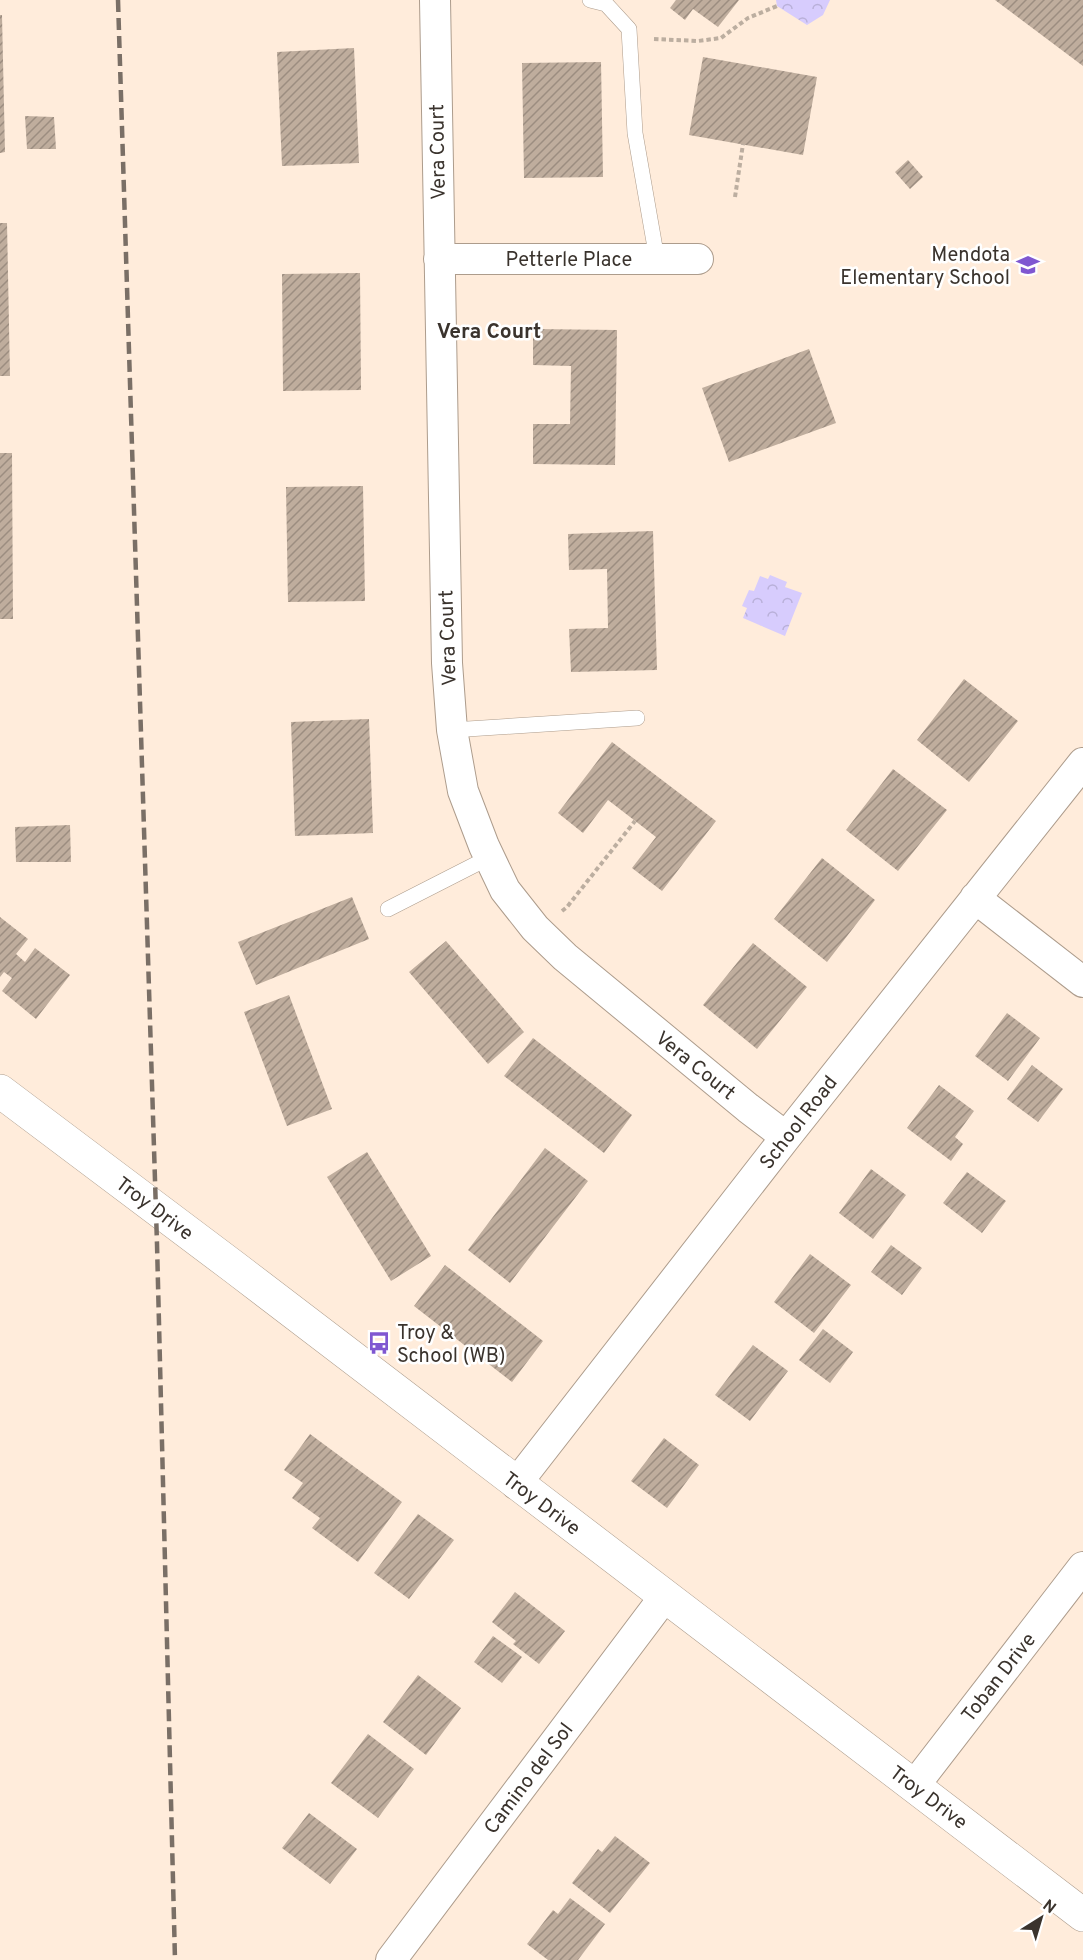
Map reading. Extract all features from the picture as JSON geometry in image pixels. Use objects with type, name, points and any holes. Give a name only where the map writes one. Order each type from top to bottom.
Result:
[{"type":"street","name":"Vera Court","points":[[435,0],[447,663],[452,730],[463,791],[505,890],[535,928],[565,957],[786,1137]]},
{"type":"street","name":"Petterle Place","points":[[440,259],[698,259]]},
{"type":"street","name":"School Road","points":[[516,1484],[786,1137],[1083,763]]},
{"type":"street","points":[[975,898],[1083,982]]},
{"type":"street","name":"Troy Drive","points":[[0,1091],[1083,1915]]},
{"type":"street","name":"Toban Drive","points":[[914,1786],[1083,1568]]},
{"type":"street","name":"Camino del Sol","points":[[391,1960],[665,1596]]},
{"type":"lane","points":[[590,0],[606,4],[628,29],[635,133],[657,259]]},
{"type":"lane","points":[[452,730],[637,718]]},
{"type":"lane","points":[[388,909],[490,857]]},
{"type":"path","points":[[629,37],[698,41],[721,38],[747,18],[777,6]]},
{"type":"path","points":[[735,197],[743,144]]},
{"type":"path","points":[[554,917],[567,907],[634,821]]},
{"type":"green space","points":[[776,0],[830,0],[823,15],[807,25],[777,6]]},
{"type":"green space","points":[[770,575],[787,582],[785,587],[802,593],[785,636],[743,618],[747,608],[742,606],[749,590],[754,591],[760,576],[768,579]]},
{"type":"building","points":[[676,0],[739,0],[718,27],[693,9],[685,20],[670,8]]},
{"type":"building","points":[[995,0],[1083,0],[1083,66]]},
{"type":"building","points":[[0,15],[2,15],[5,152],[0,153]]},
{"type":"building","points":[[354,48],[359,163],[282,166],[277,52]]},
{"type":"building","points":[[703,57],[817,77],[803,155],[689,135]]},
{"type":"building","points":[[601,62],[603,177],[524,178],[522,63]]},
{"type":"building","points":[[25,116],[54,117],[56,149],[27,149]]},
{"type":"building","points":[[908,160],[923,177],[910,189],[895,172]]},
{"type":"building","points":[[0,223],[7,223],[10,376],[0,376]]},
{"type":"building","points":[[360,273],[361,390],[283,391],[282,274]]},
{"type":"building","points":[[533,329],[617,330],[615,465],[533,464],[533,424],[570,424],[571,366],[533,365]]},
{"type":"building","points":[[809,349],[836,423],[729,462],[702,388]]},
{"type":"building","points":[[0,453],[12,453],[13,619],[0,619]]},
{"type":"building","points":[[363,486],[365,601],[288,602],[286,487]]},
{"type":"building","points":[[653,531],[657,670],[571,672],[569,629],[608,628],[607,569],[569,570],[568,534]]},
{"type":"building","points":[[964,679],[1018,721],[969,782],[917,740]]},
{"type":"building","points":[[369,719],[373,833],[295,836],[291,722]]},
{"type":"building","points":[[612,742],[716,821],[662,891],[632,868],[656,837],[608,800],[583,833],[558,813]]},
{"type":"building","points":[[893,769],[947,810],[898,871],[846,830]]},
{"type":"building","points":[[70,825],[71,862],[16,862],[15,827]]},
{"type":"building","points":[[822,858],[875,900],[827,962],[774,919]]},
{"type":"building","points":[[352,897],[369,939],[256,985],[238,942]]},
{"type":"building","points":[[0,917],[28,939],[16,954],[25,962],[35,948],[70,975],[36,1019],[2,991],[12,978],[4,972],[0,977]]},
{"type":"building","points":[[446,941],[524,1032],[488,1064],[409,972]]},
{"type":"building","points":[[753,943],[807,987],[757,1049],[703,1005]]},
{"type":"building","points":[[289,995],[332,1109],[287,1126],[244,1012]]},
{"type":"building","points":[[1007,1013],[1040,1038],[1008,1081],[975,1056]]},
{"type":"building","points":[[533,1038],[632,1115],[604,1153],[504,1076]]},
{"type":"building","points":[[1032,1065],[1063,1089],[1038,1122],[1007,1099]]},
{"type":"building","points":[[939,1085],[974,1111],[955,1137],[963,1144],[951,1161],[907,1128]]},
{"type":"building","points":[[545,1148],[588,1181],[510,1283],[468,1250]]},
{"type":"building","points":[[367,1152],[431,1256],[391,1281],[327,1177]]},
{"type":"building","points":[[871,1169],[906,1195],[873,1239],[839,1213]]},
{"type":"building","points":[[967,1172],[1006,1201],[982,1233],[943,1203]]},
{"type":"building","points":[[891,1245],[922,1268],[902,1295],[871,1272]]},
{"type":"building","points":[[810,1254],[851,1285],[814,1333],[774,1302]]},
{"type":"building","points":[[445,1265],[543,1341],[512,1382],[414,1306]]},
{"type":"building","points":[[823,1329],[853,1352],[830,1383],[799,1360]]},
{"type":"building","points":[[753,1345],[788,1371],[750,1421],[715,1395]]},
{"type":"building","points":[[310,1434],[402,1502],[358,1562],[312,1528],[320,1518],[292,1498],[303,1483],[284,1470]]},
{"type":"building","points":[[664,1438],[699,1465],[667,1508],[631,1481]]},
{"type":"building","points":[[418,1514],[454,1540],[409,1599],[374,1573]]},
{"type":"building","points":[[515,1592],[565,1631],[539,1664],[513,1644],[516,1641],[492,1622]]},
{"type":"building","points":[[493,1636],[522,1657],[502,1683],[474,1662]]},
{"type":"building","points":[[418,1675],[461,1708],[426,1755],[383,1722]]},
{"type":"building","points":[[368,1734],[414,1769],[378,1818],[331,1783]]},
{"type":"building","points":[[309,1813],[357,1849],[330,1884],[282,1848]]},
{"type":"building","points":[[615,1836],[650,1863],[610,1913],[572,1883],[598,1849],[602,1852]]},
{"type":"building","points":[[570,1898],[605,1924],[578,1960],[548,1960],[527,1944],[553,1910],[558,1914]]},
{"type":"railway","points":[[118,0],[157,1244],[175,1960]]},
{"type":"place","name":"Mendota Elementary School","points":[[1028,265]]},
{"type":"place","name":"Troy & School (WB)","points":[[379,1343]]},
{"type":"district","name":"Vera Court","points":[[489,331]]}]
